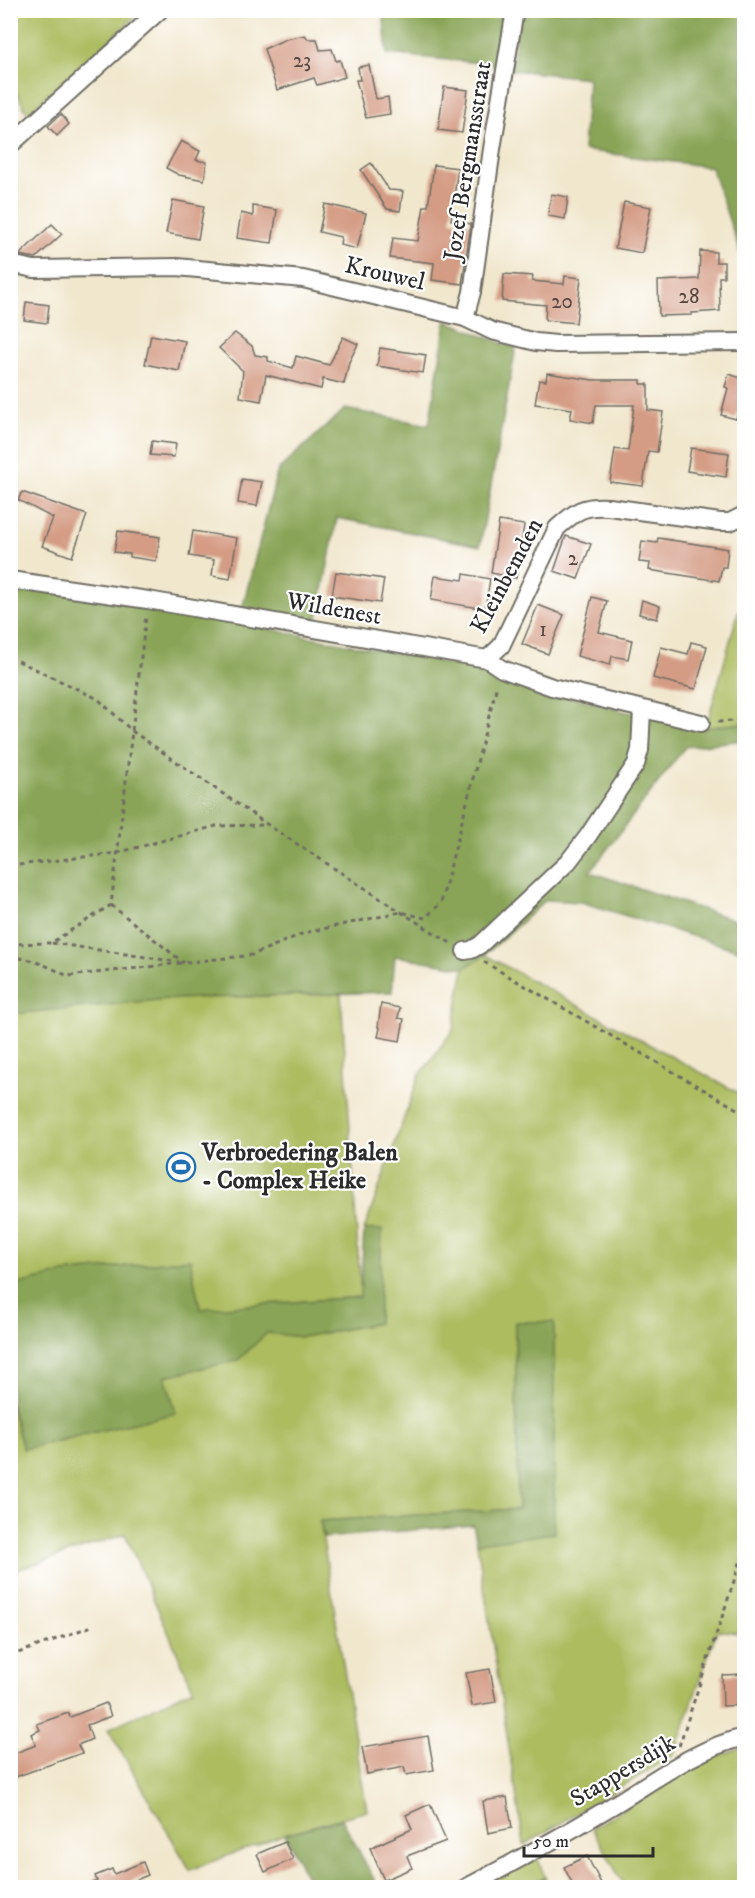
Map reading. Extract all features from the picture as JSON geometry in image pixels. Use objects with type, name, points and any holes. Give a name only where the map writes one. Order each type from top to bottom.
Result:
[{"type":"street","points":[[10,145],[160,10]]},
{"type":"street","name":"Jozef Bergmansstraat","points":[[465,318],[472,292],[492,148],[515,10]]},
{"type":"street","name":"Krouwel","points":[[10,264],[34,269],[177,267],[303,279],[465,318],[492,331],[536,342],[556,344],[744,342]]},
{"type":"street","name":"Kleinbemden","points":[[487,659],[501,646],[557,528],[583,508],[609,507],[720,522],[730,522],[744,515]]},
{"type":"street","name":"Wildenest","points":[[10,580],[148,600],[487,659],[501,669],[552,687],[701,723]]},
{"type":"street","points":[[465,951],[480,945],[568,862],[588,836],[636,764],[640,750],[642,710]]},
{"type":"street","name":"Stappersdijk","points":[[465,1887],[606,1810],[703,1751],[723,1742],[744,1737]]},
{"type":"path","points":[[739,10],[744,101]]},
{"type":"path","points":[[111,905],[148,600]]},
{"type":"path","points":[[10,657],[98,699],[132,731],[400,912],[744,1113]]},
{"type":"path","points":[[10,958],[16,957],[42,965],[68,976],[252,955],[304,933],[400,912],[425,918],[441,903],[501,669]]},
{"type":"path","points":[[701,723],[744,720]]},
{"type":"path","points":[[10,866],[117,853],[216,826],[268,825]]},
{"type":"path","points":[[111,905],[184,963]]},
{"type":"path","points":[[51,943],[111,905]]},
{"type":"path","points":[[10,944],[51,943],[184,963]]},
{"type":"path","points":[[671,1770],[744,1551]]},
{"type":"path","points":[[10,1656],[92,1626]]},
{"type":"green space","points":[[10,11],[142,11],[27,113],[11,81]]},
{"type":"green space","points":[[383,11],[510,11],[501,65],[387,54]]},
{"type":"green space","points":[[520,11],[744,11],[744,252],[740,252],[711,167],[583,150],[588,78],[511,70]]},
{"type":"green space","points":[[446,321],[516,347],[480,546],[337,518],[317,621],[242,609],[278,470],[345,409],[429,425]]},
{"type":"green space","points":[[11,586],[161,608],[481,670],[627,712],[703,728],[744,723],[744,740],[685,747],[590,872],[744,923],[744,952],[581,902],[546,900],[485,955],[464,968],[395,956],[392,992],[167,999],[11,1014]]},
{"type":"green space","points":[[738,612],[744,613],[744,723],[703,728],[709,717]]},
{"type":"green space","points":[[485,955],[744,1096],[744,1634],[717,1630],[674,1755],[524,1845],[477,1543],[554,1532],[515,1323],[518,1509],[320,1521],[367,1811],[285,1834],[190,1870],[108,1729],[193,1689],[125,1534],[11,1572],[10,1404],[23,1449],[176,1413],[165,1376],[238,1360],[267,1332],[301,1337],[378,1323],[382,1230],[364,1230],[419,1076],[453,1030],[464,968]]},
{"type":"green space","name":"Verbroedering Balen - Complex Heike","points":[[341,994],[361,1297],[200,1309],[190,1259],[64,1273],[11,1286],[11,1014],[167,999]]},
{"type":"green space","points":[[364,1230],[382,1230],[378,1323],[301,1337],[267,1333],[238,1360],[165,1376],[176,1413],[23,1449],[11,1404],[11,1286],[64,1273],[190,1259],[200,1309],[360,1297]]},
{"type":"green space","points":[[515,1322],[554,1322],[554,1533],[477,1543],[473,1525],[324,1538],[320,1521],[518,1509]]},
{"type":"green space","points":[[744,1746],[744,1887],[625,1887],[592,1828],[695,1766]]},
{"type":"green space","points":[[342,1819],[378,1887],[311,1887],[285,1834]]},
{"type":"green space","points":[[537,1857],[545,1877],[521,1887],[479,1888]]},
{"type":"green space","points":[[545,1877],[549,1887],[521,1887]]},
{"type":"building","points":[[305,35],[308,39],[317,39],[320,50],[332,49],[336,61],[340,60],[345,77],[317,85],[314,78],[277,90],[264,49],[286,39]]},
{"type":"building","points":[[369,65],[376,99],[388,97],[390,114],[366,118],[356,80],[360,80],[358,67]]},
{"type":"building","points":[[444,87],[468,90],[462,133],[438,130]]},
{"type":"building","points":[[61,114],[69,124],[57,136],[48,126]]},
{"type":"building","points":[[181,141],[200,151],[196,160],[207,162],[204,180],[179,175],[166,168]]},
{"type":"building","points":[[371,163],[389,190],[403,191],[400,211],[387,209],[361,170]]},
{"type":"building","points":[[434,165],[458,168],[451,220],[471,224],[462,284],[432,280],[434,263],[390,258],[393,238],[418,241],[424,206],[428,206]]},
{"type":"building","points":[[551,194],[568,197],[565,219],[548,216]]},
{"type":"building","points":[[173,200],[204,206],[198,239],[166,233]]},
{"type":"building","points":[[624,202],[651,207],[642,253],[615,248]]},
{"type":"building","points":[[325,204],[366,213],[357,249],[340,245],[341,237],[319,232]]},
{"type":"building","points":[[253,206],[277,210],[272,243],[237,238],[241,213],[253,216]]},
{"type":"building","points":[[52,224],[62,234],[36,258],[19,255]]},
{"type":"building","points":[[700,251],[716,252],[716,262],[724,262],[724,277],[719,277],[720,311],[659,316],[658,281],[699,279]]},
{"type":"building","points":[[504,274],[533,276],[532,281],[564,284],[565,276],[581,278],[576,323],[545,320],[546,305],[502,301]]},
{"type":"building","points":[[26,302],[49,305],[47,323],[24,320]]},
{"type":"building","points":[[235,333],[252,346],[255,355],[268,357],[268,361],[293,368],[296,356],[329,365],[343,337],[358,344],[349,362],[344,384],[323,379],[321,389],[266,375],[261,401],[240,397],[243,371],[219,348]]},
{"type":"building","points":[[151,335],[185,341],[179,371],[145,364]]},
{"type":"building","points":[[380,348],[426,355],[423,373],[377,366]]},
{"type":"building","points":[[547,373],[593,380],[641,380],[641,384],[648,384],[648,410],[663,412],[657,452],[648,451],[643,486],[610,482],[615,449],[628,451],[634,405],[596,405],[593,423],[570,419],[572,409],[535,404],[539,380],[546,381]]},
{"type":"building","points":[[729,374],[744,379],[744,407],[740,405],[736,419],[721,415]]},
{"type":"building","points":[[152,441],[176,444],[174,457],[150,455]]},
{"type":"building","points":[[691,448],[729,453],[726,477],[687,471]]},
{"type":"building","points":[[242,479],[262,482],[257,506],[238,503]]},
{"type":"building","points":[[22,492],[87,515],[72,557],[42,546],[53,518],[18,500]]},
{"type":"building","points":[[499,521],[524,525],[516,578],[491,573]]},
{"type":"building","points":[[118,531],[160,537],[156,561],[114,552]]},
{"type":"building","points":[[193,531],[237,538],[230,579],[212,576],[214,560],[189,556]]},
{"type":"building","points":[[566,536],[591,544],[578,579],[554,571]]},
{"type":"building","points":[[658,538],[728,549],[726,567],[722,567],[719,581],[649,570],[650,563],[639,562],[642,541],[657,543]]},
{"type":"building","points":[[336,572],[384,579],[380,603],[332,596]]},
{"type":"building","points":[[464,574],[490,579],[485,609],[431,600],[435,576],[463,580]]},
{"type":"building","points":[[592,597],[607,601],[599,632],[632,640],[628,659],[612,656],[610,665],[577,656]]},
{"type":"building","points":[[642,600],[660,606],[657,619],[639,614]]},
{"type":"building","points":[[538,605],[564,615],[548,654],[522,644]]},
{"type":"building","points":[[691,642],[707,646],[696,689],[653,678],[661,647],[688,654]]},
{"type":"building","points":[[381,1004],[400,1008],[398,1018],[404,1019],[400,1041],[378,1037]]},
{"type":"building","points":[[490,1669],[496,1702],[472,1706],[466,1673]]},
{"type":"building","points":[[744,1674],[744,1705],[723,1706],[722,1675]]},
{"type":"building","points":[[106,1703],[111,1716],[87,1725],[92,1739],[78,1745],[82,1753],[10,1779],[10,1755],[36,1745],[31,1734],[40,1730],[37,1724],[68,1713],[70,1717]]},
{"type":"building","points":[[428,1736],[434,1770],[406,1775],[404,1767],[367,1774],[362,1747]]},
{"type":"building","points":[[507,1797],[512,1828],[488,1833],[483,1801]]},
{"type":"building","points":[[430,1804],[446,1841],[407,1856],[412,1868],[384,1880],[370,1848],[412,1829],[406,1815]]},
{"type":"building","points":[[285,1842],[293,1859],[265,1872],[257,1854]]},
{"type":"building","points":[[587,1856],[603,1887],[574,1887],[564,1867]]},
{"type":"building","points":[[143,1862],[148,1875],[119,1887],[83,1887],[97,1881],[95,1876],[112,1869],[114,1874]]},
{"type":"place","name":"Verbroedering Balen - Complex Heike","points":[[181,1167]]}]
